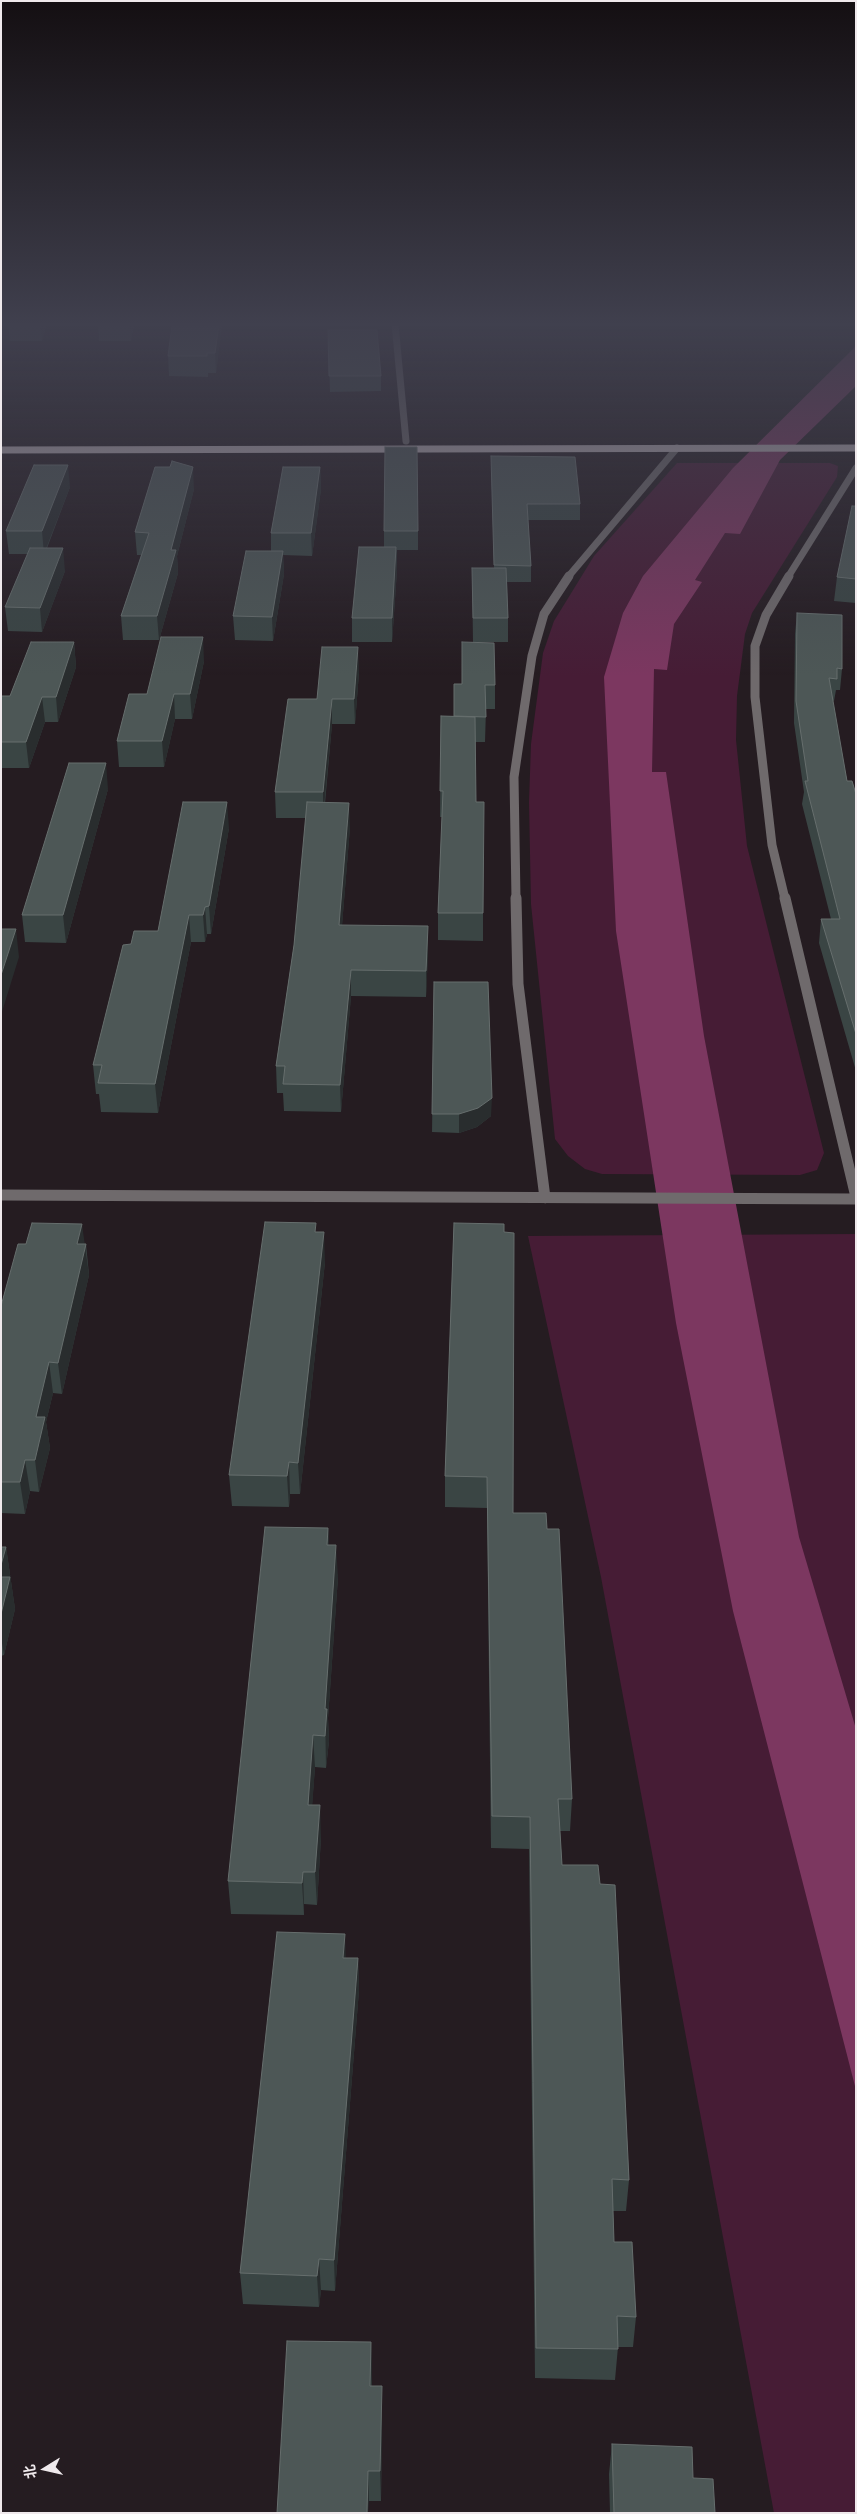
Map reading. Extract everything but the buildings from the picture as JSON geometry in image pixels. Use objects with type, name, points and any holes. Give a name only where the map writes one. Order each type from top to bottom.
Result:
[{"type":"main road","points":[[1,442],[276,441]]},
{"type":"main road","points":[[1,450],[856,448]]},
{"type":"street","points":[[545,1198],[518,974],[514,777],[532,656],[544,614],[569,575],[677,448]]},
{"type":"street","points":[[1,1196],[856,1198],[772,845],[755,697],[755,646],[766,615],[856,468]]},
{"type":"shaded area","points":[[760,441],[799,441],[780,460],[740,534],[725,533],[695,580],[702,582],[674,624],[667,670],[654,669],[652,772],[666,772],[704,1036],[799,1537],[856,1729],[856,2090],[733,1611],[676,1323],[616,931],[604,677],[623,613],[643,576],[733,468]]},
{"type":"shaded area","points":[[677,463],[830,463],[838,466],[837,477],[752,613],[745,634],[737,696],[736,740],[747,846],[824,1153],[817,1170],[800,1175],[602,1174],[585,1169],[568,1156],[555,1139],[531,904],[529,802],[531,744],[543,653],[554,621],[594,556]]},
{"type":"shaded area","points":[[856,1234],[856,2513],[774,2513],[601,1577],[528,1236]]}]
